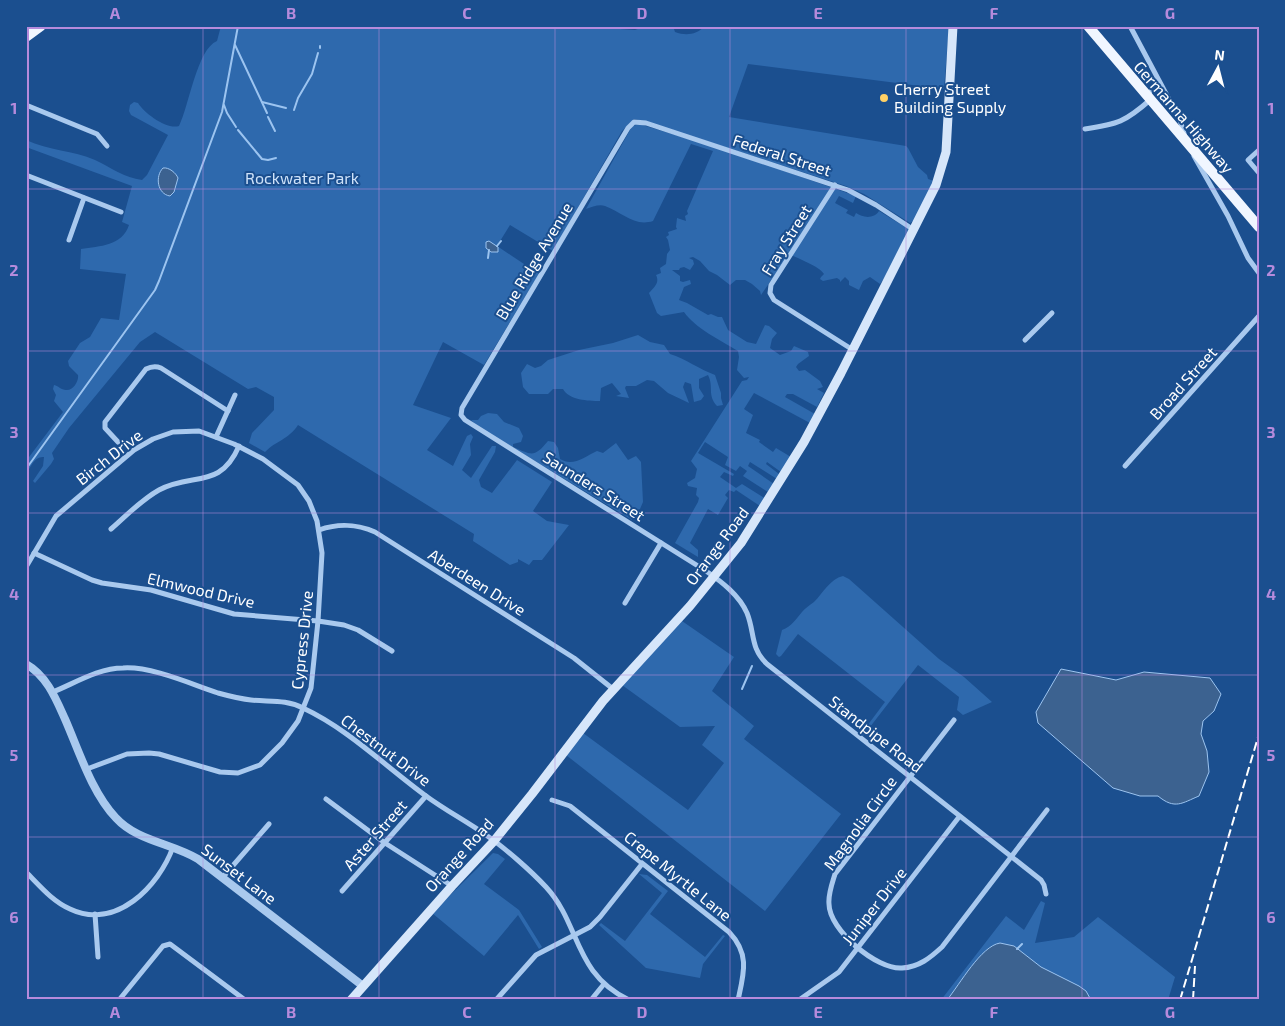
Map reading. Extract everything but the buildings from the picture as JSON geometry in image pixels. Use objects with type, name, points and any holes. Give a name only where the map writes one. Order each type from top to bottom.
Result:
[{"type":"main road","points":[[26,38],[41,26]]},
{"type":"main road","name":"Orange Road","points":[[351,1000],[452,886],[494,842],[613,689],[686,610],[742,543],[771,497],[804,442],[853,350],[936,186],[946,152],[953,26]]},
{"type":"main road","name":"Germanna Highway","points":[[1088,26],[1259,227]]},
{"type":"street","points":[[1130,26],[1180,120],[1187,143],[1203,175],[1228,216],[1248,258],[1259,273]]},
{"type":"street","points":[[1085,128],[1108,126],[1121,122],[1136,113],[1159,83]]},
{"type":"street","points":[[26,105],[97,134],[107,146]]},
{"type":"street","name":"Federal Street","points":[[634,122],[646,123],[835,185],[864,198],[914,230]]},
{"type":"street","name":"Blue Ridge Avenue","points":[[461,415],[462,408],[628,128],[634,122]]},
{"type":"street","points":[[1259,150],[1248,160],[1259,173]]},
{"type":"street","points":[[26,175],[121,212]]},
{"type":"street","name":"Fray Street","points":[[835,185],[771,285],[770,293],[782,306],[853,350]]},
{"type":"street","points":[[69,240],[84,198]]},
{"type":"street","points":[[1025,340],[1052,313]]},
{"type":"street","name":"Broad Street","points":[[1125,466],[1259,316]]},
{"type":"street","points":[[118,442],[105,428],[105,422],[146,369],[150,367],[158,366],[162,368],[228,411]]},
{"type":"street","points":[[216,437],[235,395]]},
{"type":"street","name":"Saunders Street","points":[[461,415],[465,420],[714,577]]},
{"type":"street","name":"Birch Drive","points":[[26,567],[56,516],[143,444],[163,435],[184,431],[199,431],[216,437],[239,446],[270,464],[298,485],[313,510],[319,530]]},
{"type":"street","points":[[111,529],[152,494],[161,489],[180,482],[208,477],[223,470],[234,459],[239,446]]},
{"type":"street","name":"Aberdeen Drive","points":[[319,530],[333,526],[348,525],[362,527],[375,532],[574,658],[613,689]]},
{"type":"street","name":"Cypress Drive","points":[[87,769],[122,756],[149,753],[159,754],[220,772],[246,771],[260,765],[282,743],[304,708],[311,688],[318,621],[322,553],[319,530]]},
{"type":"street","points":[[625,603],[661,543]]},
{"type":"street","name":"Elmwood Drive","points":[[34,553],[92,580],[171,595],[234,614],[318,621],[351,627],[392,652]]},
{"type":"street","name":"Standpipe Road","points":[[714,577],[734,593],[743,606],[749,619],[756,649],[763,661],[1041,880],[1046,894]]},
{"type":"street","name":"Sunset Lane","points":[[26,664],[38,672],[52,692],[104,803],[117,820],[144,838],[173,847],[198,858],[363,986]]},
{"type":"street","name":"Chestnut Drive","points":[[52,692],[103,671],[134,668],[150,671],[226,696],[251,700],[279,701],[304,708],[339,730],[426,796],[494,842],[539,881],[552,894],[588,965],[604,984],[629,1000]]},
{"type":"street","name":"Magnolia Circle","points":[[954,720],[835,874],[830,888],[828,905],[832,918],[846,938],[877,961],[888,966],[901,968],[919,965],[930,958],[942,947],[1046,810]]},
{"type":"street","name":"Aster Street","points":[[342,891],[426,796]]},
{"type":"street","points":[[326,799],[385,843],[452,886]]},
{"type":"street","name":"Crepe Myrtle Lane","points":[[552,800],[570,806],[736,940],[744,960],[743,977],[738,1000]]},
{"type":"street","name":"Juniper Drive","points":[[799,1000],[839,972],[959,817]]},
{"type":"street","points":[[223,878],[269,824]]},
{"type":"street","points":[[26,872],[46,892],[63,905],[77,912],[107,914],[134,902],[143,894],[166,865],[173,847]]},
{"type":"street","points":[[496,1000],[533,958],[592,925],[642,864]]},
{"type":"street","points":[[95,914],[98,957]]},
{"type":"street","points":[[119,1000],[163,946],[167,944],[173,946],[245,1000]]},
{"type":"street","points":[[591,1000],[604,984]]},
{"type":"green space","name":"Rockwater Park","points":[[221,26],[620,26],[620,29],[635,30],[646,26],[673,26],[675,32],[687,34],[694,33],[705,26],[949,26],[944,89],[748,64],[729,117],[906,146],[918,167],[927,175],[928,179],[934,181],[915,220],[910,223],[864,194],[846,186],[634,119],[622,131],[553,251],[510,225],[497,246],[539,274],[484,365],[443,342],[413,405],[451,418],[427,450],[453,466],[467,436],[471,434],[473,437],[470,444],[471,455],[462,470],[471,478],[492,446],[496,446],[495,452],[479,480],[481,487],[492,493],[517,460],[552,482],[533,511],[547,521],[569,525],[542,560],[533,560],[529,565],[518,559],[518,562],[510,565],[473,541],[474,534],[298,425],[290,434],[265,452],[249,443],[252,433],[274,410],[274,397],[256,387],[248,389],[155,332],[140,342],[69,428],[52,453],[54,459],[51,464],[35,483],[33,481],[43,466],[44,457],[35,460],[26,474],[26,461],[63,412],[54,401],[56,395],[53,389],[54,385],[64,390],[69,390],[75,385],[78,375],[69,366],[68,361],[80,343],[90,337],[101,318],[119,320],[126,274],[80,269],[81,249],[110,244],[126,232],[129,225],[122,222],[132,186],[26,147],[26,140],[87,157],[124,175],[142,180],[147,175],[168,135],[131,115],[129,111],[130,105],[134,102],[138,103],[156,120],[168,126],[179,126],[199,66],[210,46],[217,41]]},
{"type":"green space","points":[[639,124],[715,147],[856,196],[853,203],[839,196],[835,203],[848,210],[846,213],[854,217],[856,213],[865,217],[877,214],[879,211],[910,230],[888,273],[880,284],[870,277],[863,281],[859,290],[849,285],[849,281],[845,277],[840,282],[837,278],[823,281],[820,279],[824,274],[821,271],[813,265],[789,254],[761,295],[760,291],[745,280],[736,280],[730,285],[709,271],[700,261],[693,257],[689,258],[693,260],[694,264],[690,270],[684,267],[679,270],[672,270],[680,276],[680,281],[690,280],[691,284],[684,287],[679,300],[708,315],[722,317],[728,330],[747,342],[756,344],[765,325],[777,333],[772,339],[770,348],[780,355],[791,351],[794,346],[808,352],[809,356],[796,367],[799,371],[805,370],[820,381],[823,387],[817,389],[824,393],[817,407],[793,394],[787,394],[785,397],[815,414],[810,423],[754,393],[744,409],[753,415],[746,433],[760,440],[759,442],[773,452],[776,448],[791,457],[781,472],[767,462],[766,464],[779,474],[777,479],[750,462],[748,466],[774,484],[768,492],[743,476],[747,471],[740,466],[736,471],[725,465],[728,457],[705,442],[698,453],[734,474],[733,476],[724,472],[720,477],[736,488],[742,484],[766,499],[760,506],[736,490],[734,492],[729,490],[725,495],[728,498],[718,515],[708,509],[690,543],[698,550],[698,557],[675,543],[699,498],[696,495],[697,488],[688,486],[687,483],[695,478],[697,469],[691,461],[742,381],[747,380],[749,377],[744,378],[737,370],[738,351],[701,328],[684,312],[661,316],[657,313],[649,293],[657,283],[656,275],[661,273],[660,268],[666,264],[667,254],[670,250],[666,237],[669,235],[668,232],[677,229],[677,218],[686,221],[685,216],[688,214],[687,211],[713,151],[691,144],[653,221],[640,222],[603,205],[586,209],[630,130],[633,126]]},
{"type":"green space","points":[[638,335],[650,342],[664,345],[670,354],[715,375],[723,405],[717,406],[712,398],[711,383],[708,375],[699,379],[699,388],[704,396],[701,400],[694,402],[691,384],[685,382],[683,387],[689,403],[668,393],[654,381],[647,380],[636,386],[626,386],[629,398],[616,396],[621,394],[612,383],[601,388],[600,401],[574,398],[563,389],[553,389],[548,394],[529,394],[523,387],[521,373],[527,364],[535,368],[548,360],[579,350],[613,343]]},
{"type":"green space","points":[[488,413],[497,414],[504,422],[519,428],[523,436],[521,442],[513,444],[513,447],[529,453],[536,452],[548,441],[554,442],[558,448],[560,459],[574,462],[597,451],[603,453],[616,443],[628,460],[636,456],[641,462],[643,502],[640,509],[634,513],[632,520],[476,425],[471,420],[478,420],[481,416]]},
{"type":"green space","points":[[843,576],[849,579],[939,659],[964,677],[992,702],[963,715],[957,710],[959,697],[918,665],[863,736],[861,734],[885,702],[798,634],[781,656],[779,657],[776,654],[782,630],[788,627],[814,602],[830,583]]},
{"type":"green space","points":[[682,621],[734,657],[712,691],[754,726],[744,739],[841,814],[765,911],[566,755],[583,733],[688,810],[724,763],[702,745],[715,726],[680,727],[622,685]]},
{"type":"green space","points":[[493,853],[505,859],[484,884],[519,910],[542,947],[539,949],[518,915],[484,956],[432,913]]},
{"type":"green space","points":[[639,874],[647,875],[668,891],[650,914],[705,957],[723,935],[725,936],[703,964],[700,978],[646,968],[599,925],[601,923],[625,941],[662,893]]},
{"type":"green space","points":[[1041,901],[1045,903],[1035,943],[1074,937],[1098,917],[1175,977],[1168,1000],[941,1000],[1006,916],[1024,930]]},
{"type":"shaded area","points":[[163,168],[168,168],[178,178],[174,192],[170,196],[162,192],[158,180],[160,171]]},
{"type":"shaded area","points":[[489,241],[498,247],[498,252],[491,252],[486,248],[486,242]]},
{"type":"shaded area","points":[[1061,669],[1116,680],[1144,672],[1210,678],[1221,694],[1214,711],[1203,721],[1201,734],[1207,751],[1209,772],[1199,796],[1183,803],[1174,804],[1158,796],[1140,796],[1113,788],[1038,723],[1036,712]]},
{"type":"shaded area","points":[[1000,943],[1014,946],[1041,967],[1079,986],[1086,991],[1091,1000],[947,1000],[978,958]]},
{"type":"waterway","points":[[26,469],[155,290],[222,112],[238,26]]},
{"type":"waterway","points":[[235,45],[267,113]]},
{"type":"waterway","points":[[294,110],[298,98],[312,74],[318,53]]},
{"type":"waterway","points":[[262,102],[286,108]]},
{"type":"waterway","points":[[224,105],[236,127]]},
{"type":"waterway","points":[[268,117],[275,131]]},
{"type":"waterway","points":[[238,130],[262,159],[276,158]]},
{"type":"waterway","points":[[497,246],[501,241]]},
{"type":"waterway","points":[[488,258],[489,250]]},
{"type":"waterway","points":[[742,689],[752,666]]},
{"type":"waterway","points":[[1017,949],[1022,944]]},
{"type":"railway","points":[[1180,1000],[1259,734]]},
{"type":"railway","points":[[1193,1000],[1195,966]]},
{"type":"place","name":"Cherry Street Building Supply","points":[[884,98]]}]
